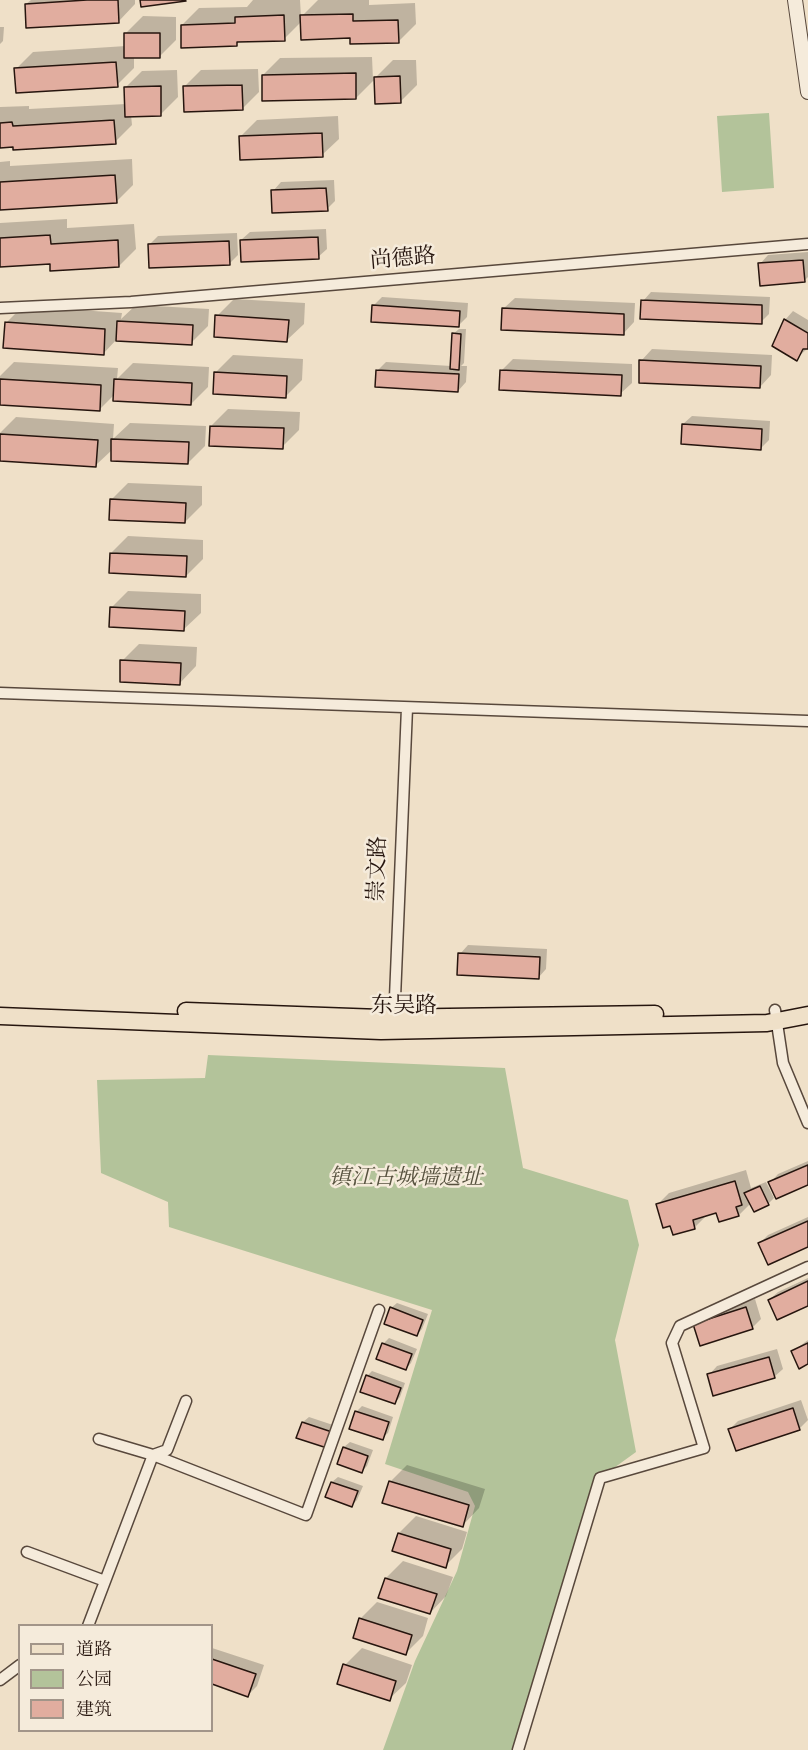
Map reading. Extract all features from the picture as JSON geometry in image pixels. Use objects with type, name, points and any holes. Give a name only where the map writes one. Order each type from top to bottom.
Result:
[{"type":"main road","name":"东吴路","points":[[775,1015],[808,1004]]},
{"type":"main road","name":"东吴路","points":[[0,1006],[394,1024]]},
{"type":"main road","name":"东吴路","points":[[0,1016],[394,1024],[808,1015]]},
{"type":"street","points":[[795,0],[808,92]]},
{"type":"street","name":"尚德路","points":[[0,308],[143,302],[808,244]]},
{"type":"street","points":[[0,693],[808,722]]},
{"type":"street","name":"崇文路","points":[[394,1024],[407,708]]},
{"type":"street","points":[[775,1015],[783,1063],[808,1123]]},
{"type":"street","points":[[518,1750],[600,1478],[704,1448],[672,1343],[680,1326],[808,1267]]},
{"type":"street","points":[[99,1439],[153,1455],[306,1515],[379,1310]]},
{"type":"street","points":[[89,1624],[153,1455],[166,1450],[186,1401]]},
{"type":"street","points":[[27,1552],[105,1581]]},
{"type":"street","points":[[0,1680],[18,1666]]},
{"type":"green space","points":[[769,113],[774,188],[722,192],[717,116]]},
{"type":"green space","name":"镇江古城墙遗址","points":[[208,1055],[505,1068],[523,1168],[628,1200],[639,1245],[615,1340],[636,1452],[600,1478],[518,1750],[383,1750],[415,1661],[457,1571],[475,1506],[468,1492],[385,1464],[432,1310],[169,1227],[168,1202],[101,1173],[97,1080],[205,1078]]},
{"type":"building","points":[[118,0],[119,23],[26,28],[25,4]]},
{"type":"building","points":[[140,0],[185,0],[186,1],[141,7]]},
{"type":"building","points":[[353,14],[353,21],[398,20],[399,43],[350,44],[350,38],[301,40],[300,15]]},
{"type":"building","points":[[284,15],[285,41],[237,42],[237,46],[181,48],[181,25],[235,23],[235,17]]},
{"type":"building","points":[[124,33],[160,33],[160,58],[124,58]]},
{"type":"building","points":[[116,62],[118,87],[16,93],[14,68]]},
{"type":"building","points":[[356,73],[356,99],[262,101],[262,75]]},
{"type":"building","points":[[400,76],[401,103],[375,104],[374,77]]},
{"type":"building","points":[[242,85],[243,110],[184,112],[183,86]]},
{"type":"building","points":[[161,86],[161,116],[125,117],[124,87]]},
{"type":"building","points":[[114,120],[116,144],[13,150],[13,147],[0,148],[0,123],[12,122],[13,126]]},
{"type":"building","points":[[322,133],[323,157],[240,160],[239,136]]},
{"type":"building","points":[[115,175],[117,203],[0,210],[0,182]]},
{"type":"building","points":[[326,188],[328,211],[272,213],[271,190]]},
{"type":"building","points":[[50,235],[51,244],[118,240],[119,267],[50,271],[50,264],[0,267],[0,238]]},
{"type":"building","points":[[318,237],[319,259],[241,262],[240,240]]},
{"type":"building","points":[[229,241],[230,265],[149,268],[148,244]]},
{"type":"building","points":[[803,260],[805,282],[760,286],[758,263]]},
{"type":"building","points":[[641,300],[762,305],[762,324],[640,319]]},
{"type":"building","points":[[372,305],[460,311],[459,327],[371,322]]},
{"type":"building","points":[[502,308],[624,314],[624,335],[501,330]]},
{"type":"building","points":[[215,315],[289,320],[287,342],[214,337]]},
{"type":"building","points":[[784,319],[808,333],[808,349],[803,349],[797,361],[772,346]]},
{"type":"building","points":[[117,321],[193,325],[192,345],[116,341]]},
{"type":"building","points":[[5,322],[105,329],[104,355],[3,348]]},
{"type":"building","points":[[452,333],[461,334],[459,370],[450,369]]},
{"type":"building","points":[[639,360],[761,366],[760,388],[639,383]]},
{"type":"building","points":[[376,370],[459,374],[458,392],[375,387]]},
{"type":"building","points":[[500,370],[622,375],[621,396],[499,390]]},
{"type":"building","points":[[214,372],[287,376],[286,398],[213,394]]},
{"type":"building","points":[[0,379],[101,385],[100,411],[0,405]]},
{"type":"building","points":[[114,379],[192,383],[191,405],[113,401]]},
{"type":"building","points":[[682,424],[762,429],[761,450],[681,444]]},
{"type":"building","points":[[210,426],[284,428],[283,449],[209,446]]},
{"type":"building","points":[[0,434],[98,440],[96,467],[0,461]]},
{"type":"building","points":[[111,439],[189,442],[188,464],[111,461]]},
{"type":"building","points":[[110,499],[186,503],[185,523],[109,520]]},
{"type":"building","points":[[110,553],[187,556],[186,577],[109,573]]},
{"type":"building","points":[[110,607],[185,611],[184,631],[109,627]]},
{"type":"building","points":[[120,660],[181,663],[180,685],[120,682]]},
{"type":"building","points":[[458,953],[540,957],[539,979],[457,975]]},
{"type":"building","points":[[808,1165],[808,1185],[776,1199],[768,1182]]},
{"type":"building","points":[[735,1181],[742,1205],[736,1207],[739,1216],[719,1222],[716,1213],[693,1220],[695,1229],[673,1235],[670,1226],[663,1228],[656,1204]]},
{"type":"building","points":[[760,1186],[769,1205],[754,1212],[744,1193]]},
{"type":"building","points":[[808,1221],[808,1247],[768,1265],[758,1243]]},
{"type":"building","points":[[808,1281],[808,1306],[777,1320],[768,1300]]},
{"type":"building","points":[[390,1307],[423,1320],[417,1336],[384,1324]]},
{"type":"building","points":[[746,1307],[753,1329],[700,1346],[693,1324]]},
{"type":"building","points":[[382,1343],[412,1354],[406,1370],[376,1359]]},
{"type":"building","points":[[808,1343],[808,1364],[799,1369],[791,1351]]},
{"type":"building","points":[[769,1357],[775,1378],[713,1396],[707,1374]]},
{"type":"building","points":[[366,1375],[401,1388],[395,1404],[360,1392]]},
{"type":"building","points":[[793,1408],[800,1430],[736,1451],[728,1429]]},
{"type":"building","points":[[355,1411],[389,1422],[383,1440],[349,1429]]},
{"type":"building","points":[[302,1422],[332,1432],[327,1448],[296,1438]]},
{"type":"building","points":[[343,1447],[368,1456],[362,1473],[337,1464]]},
{"type":"building","points":[[389,1481],[469,1505],[463,1527],[382,1503]]},
{"type":"building","points":[[331,1482],[358,1491],[352,1507],[325,1497]]},
{"type":"building","points":[[398,1533],[451,1549],[446,1568],[392,1551]]},
{"type":"building","points":[[385,1578],[437,1594],[430,1614],[378,1598]]},
{"type":"building","points":[[359,1618],[412,1635],[406,1655],[353,1638]]},
{"type":"building","points":[[213,1659],[256,1674],[248,1697],[213,1684]]},
{"type":"building","points":[[343,1664],[396,1681],[390,1701],[337,1684]]}]
